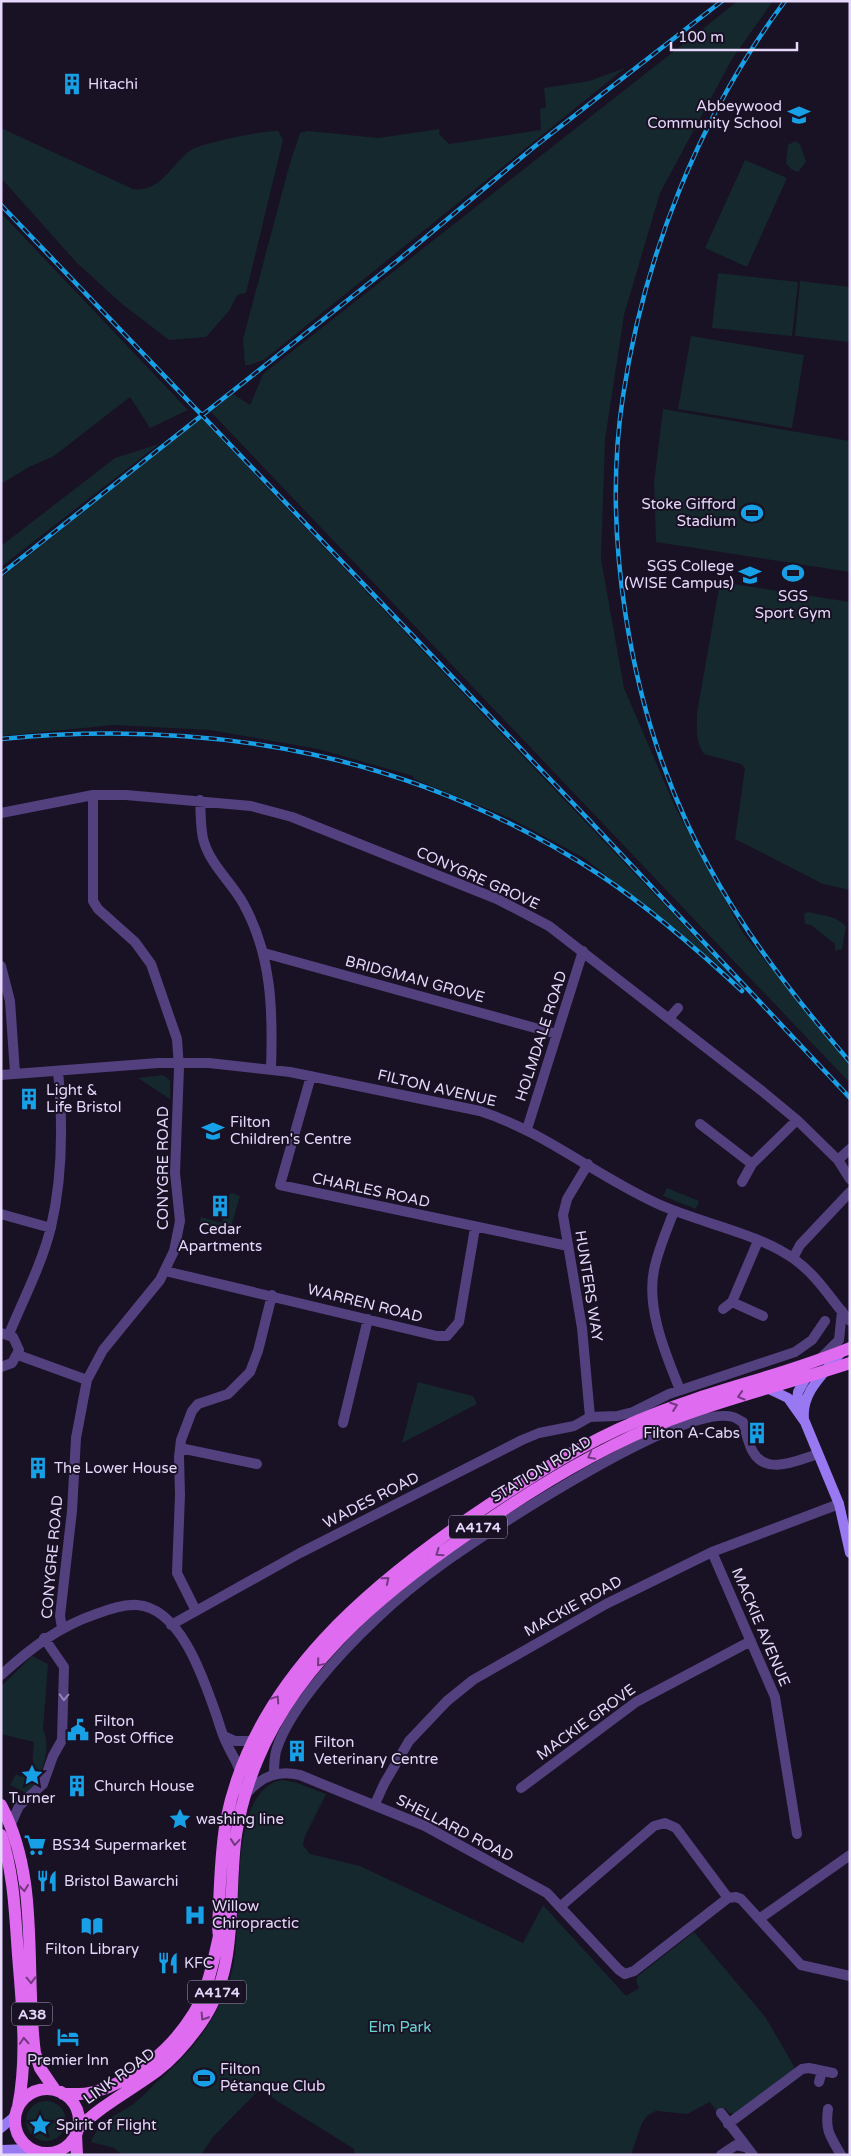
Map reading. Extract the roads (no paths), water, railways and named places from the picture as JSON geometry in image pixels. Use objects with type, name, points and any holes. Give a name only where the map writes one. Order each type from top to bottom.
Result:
[{"type":"main road","name":"STATION ROAD","points":[[251,1741],[290,1680],[338,1625],[389,1577],[453,1529],[566,1457],[619,1429],[691,1400],[846,1350]]},
{"type":"main road","name":"STATION ROAD","points":[[245,1794],[266,1741],[305,1680],[348,1632],[386,1596],[433,1557],[530,1492],[594,1454],[670,1420],[850,1363]]},
{"type":"main road","name":"A4174","points":[[227,1953],[219,1936],[220,1864],[223,1836],[240,1769],[251,1741]]},
{"type":"main road","name":"LINK ROAD","points":[[77,2132],[93,2113],[160,2069],[188,2040],[211,2007],[217,1992],[231,1930],[236,1837],[245,1794]]},
{"type":"main road","name":"A38","points":[[1,1805],[11,1824],[22,1871],[28,1932],[35,2053],[40,2068],[59,2092]]},
{"type":"main road","name":"A38","points":[[1,1835],[12,1880],[20,1974],[25,2067],[17,2111]]},
{"type":"main road","name":"LINK ROAD","points":[[59,2092],[91,2093],[125,2080],[154,2059],[194,2013],[201,1998],[219,1936]]},
{"type":"main road","points":[[77,2132],[64,2148],[56,2152],[38,2152],[18,2135],[17,2111],[25,2098],[34,2092],[44,2090],[59,2092],[76,2109],[79,2120],[77,2155]]},
{"type":"street","name":"CONYGRE GROVE","points":[[1,813],[92,795],[126,795],[200,800],[251,806],[292,817],[497,900],[549,926],[669,1018],[797,1120],[838,1160],[849,1175]]},
{"type":"street","name":"CONYGRE ROAD","points":[[62,1628],[60,1616],[72,1511],[76,1438],[87,1380],[103,1350],[165,1271],[174,1251],[180,1222],[176,1172],[179,1063],[176,1039],[151,964],[135,942],[98,909],[93,901],[92,795]]},
{"type":"street","points":[[200,800],[204,842],[213,861],[243,903],[264,953],[271,990],[271,1069]]},
{"type":"street","name":"HOLMDALE ROAD","points":[[527,1129],[583,952]]},
{"type":"street","name":"BRIDGMAN GROVE","points":[[264,953],[557,1034]]},
{"type":"street","points":[[1,966],[10,1001],[15,1073]]},
{"type":"street","points":[[669,1018],[678,1008]]},
{"type":"street","name":"FILTON AVENUE","points":[[1,1075],[209,1062],[311,1076],[466,1108],[502,1118],[527,1129],[641,1196],[758,1241],[793,1258],[820,1281],[846,1309],[850,1321]]},
{"type":"street","points":[[1,1366],[12,1363],[18,1355],[16,1341],[5,1334],[51,1228],[60,1165],[62,1116],[58,1071]]},
{"type":"street","name":"CHARLES ROAD","points":[[311,1076],[280,1185],[475,1228],[568,1246]]},
{"type":"street","points":[[742,1182],[752,1164],[797,1120]]},
{"type":"street","points":[[700,1124],[752,1164]]},
{"type":"street","points":[[838,1160],[850,1149]]},
{"type":"street","name":"HUNTERS WAY","points":[[588,1164],[567,1199],[563,1215],[582,1328],[590,1417]]},
{"type":"street","points":[[793,1258],[800,1245],[850,1193]]},
{"type":"street","points":[[674,1210],[654,1270],[653,1291],[662,1338],[680,1390]]},
{"type":"street","points":[[1,1214],[51,1228]]},
{"type":"street","name":"WARREN ROAD","points":[[165,1271],[272,1295],[437,1336],[448,1336],[459,1322],[475,1228]]},
{"type":"street","points":[[723,1309],[732,1302],[758,1241]]},
{"type":"street","points":[[196,1611],[177,1572],[180,1448],[192,1411],[198,1404],[228,1394],[250,1372],[258,1351],[272,1295]]},
{"type":"street","points":[[732,1302],[763,1316]]},
{"type":"street","points":[[796,1408],[798,1392],[805,1377],[839,1340],[846,1309]]},
{"type":"street","points":[[343,1423],[368,1318]]},
{"type":"street","name":"STATION ROAD","points":[[590,1417],[617,1416],[633,1412],[662,1396],[795,1352],[812,1340],[825,1321]]},
{"type":"street","points":[[805,1422],[804,1405],[807,1395],[846,1350]]},
{"type":"street","points":[[18,1355],[87,1380]]},
{"type":"street","points":[[767,1388],[785,1396],[805,1422],[839,1504],[850,1553]]},
{"type":"street","name":"STATION ROAD","points":[[274,1774],[276,1749],[298,1707],[333,1665],[374,1621],[448,1560],[595,1467],[639,1443],[666,1432],[718,1417],[733,1416],[743,1422],[753,1453],[765,1464],[778,1466],[818,1454]]},
{"type":"street","name":"WADES ROAD","points":[[171,1625],[300,1553],[522,1440],[539,1433],[574,1426],[590,1417]]},
{"type":"street","points":[[180,1448],[257,1464]]},
{"type":"street","name":"MACKIE ROAD","points":[[375,1804],[384,1784],[409,1742],[448,1701],[473,1680],[606,1604],[712,1552],[839,1504]]},
{"type":"street","name":"MACKIE AVENUE","points":[[712,1552],[775,1697],[797,1834]]},
{"type":"street","points":[[1,1674],[44,1638],[62,1628],[118,1606],[137,1605],[156,1612],[171,1625],[196,1660],[224,1736],[240,1769]]},
{"type":"street","points":[[11,1824],[20,1806],[44,1784],[53,1756],[62,1740],[64,1667],[44,1638]]},
{"type":"street","name":"MACKIE GROVE","points":[[521,1788],[636,1702],[751,1641]]},
{"type":"street","points":[[224,1736],[235,1741],[251,1741]]},
{"type":"street","name":"SHELLARD ROAD","points":[[274,1774],[285,1771],[300,1775],[375,1804],[425,1826],[547,1893],[619,1970],[626,1974],[634,1971],[728,1898]]},
{"type":"street","points":[[245,1794],[255,1783],[274,1774]]},
{"type":"street","points":[[561,1906],[654,1826],[665,1823],[676,1828],[728,1898],[736,1897],[741,1899],[801,1966],[850,1976]]},
{"type":"street","points":[[759,1919],[850,1855]]},
{"type":"street","points":[[728,2124],[796,2072],[809,2068],[833,2073]]},
{"type":"street","points":[[819,2082],[822,2071]]},
{"type":"street","points":[[828,2109],[826,2125],[831,2140],[841,2155]]},
{"type":"street","points":[[1,2128],[17,2111]]},
{"type":"street","points":[[721,2113],[745,2147],[753,2155]]},
{"type":"street","points":[[721,2155],[736,2145],[745,2147]]},
{"type":"street","points":[[1,2150],[38,2152]]},
{"type":"railway","points":[[1,574],[396,262],[534,147],[722,1]]},
{"type":"railway","points":[[785,1],[754,45],[702,139],[680,189],[645,291],[623,396],[617,448],[616,503],[619,558],[625,614],[636,669],[650,723],[667,774],[687,823],[721,887],[760,948],[803,1006],[850,1062]]},
{"type":"railway","points":[[1,205],[589,820],[850,1098]]},
{"type":"railway","points":[[1,739],[81,734],[160,735],[237,741],[313,754],[387,774],[460,801],[531,834],[600,875],[673,930],[742,991]]},
{"type":"place","name":"Hitachi","points":[[72,84]]},
{"type":"place","name":"Abbeywood Community School","points":[[799,115]]},
{"type":"place","name":"Stoke Gifford Stadium","points":[[752,513]]},
{"type":"place","name":"SGS Sport Gym","points":[[793,573]]},
{"type":"place","name":"SGS College (WISE Campus)","points":[[750,575]]},
{"type":"place","name":"Light & Life Bristol","points":[[29,1099]]},
{"type":"place","name":"Filton Children's Centre","points":[[213,1131]]},
{"type":"place","name":"Cedar Apartments","points":[[220,1206]]},
{"type":"place","name":"Filton A-Cabs","points":[[757,1433]]},
{"type":"place","name":"The Lower House","points":[[38,1468]]},
{"type":"place","name":"Filton Post Office","points":[[78,1730]]},
{"type":"place","name":"Filton Veterinary Centre","points":[[297,1751]]},
{"type":"place","name":"Turner","points":[[32,1775]]},
{"type":"place","name":"Church House","points":[[77,1786]]},
{"type":"place","name":"washing line","points":[[180,1819]]},
{"type":"place","name":"BS34 Supermarket","points":[[35,1845]]},
{"type":"place","name":"Bristol Bawarchi","points":[[47,1881]]},
{"type":"place","name":"Willow Chiropractic","points":[[195,1915]]},
{"type":"place","name":"Filton Library","points":[[92,1926]]},
{"type":"place","name":"KFC","points":[[168,1963]]},
{"type":"place","name":"Premier Inn","points":[[68,2037]]},
{"type":"place","name":"Filton Pétanque Club","points":[[204,2078]]},
{"type":"place","name":"Spirit of Flight","points":[[40,2125]]},
{"type":"park label","name":"Elm Park","points":[[400,2027]]}]
